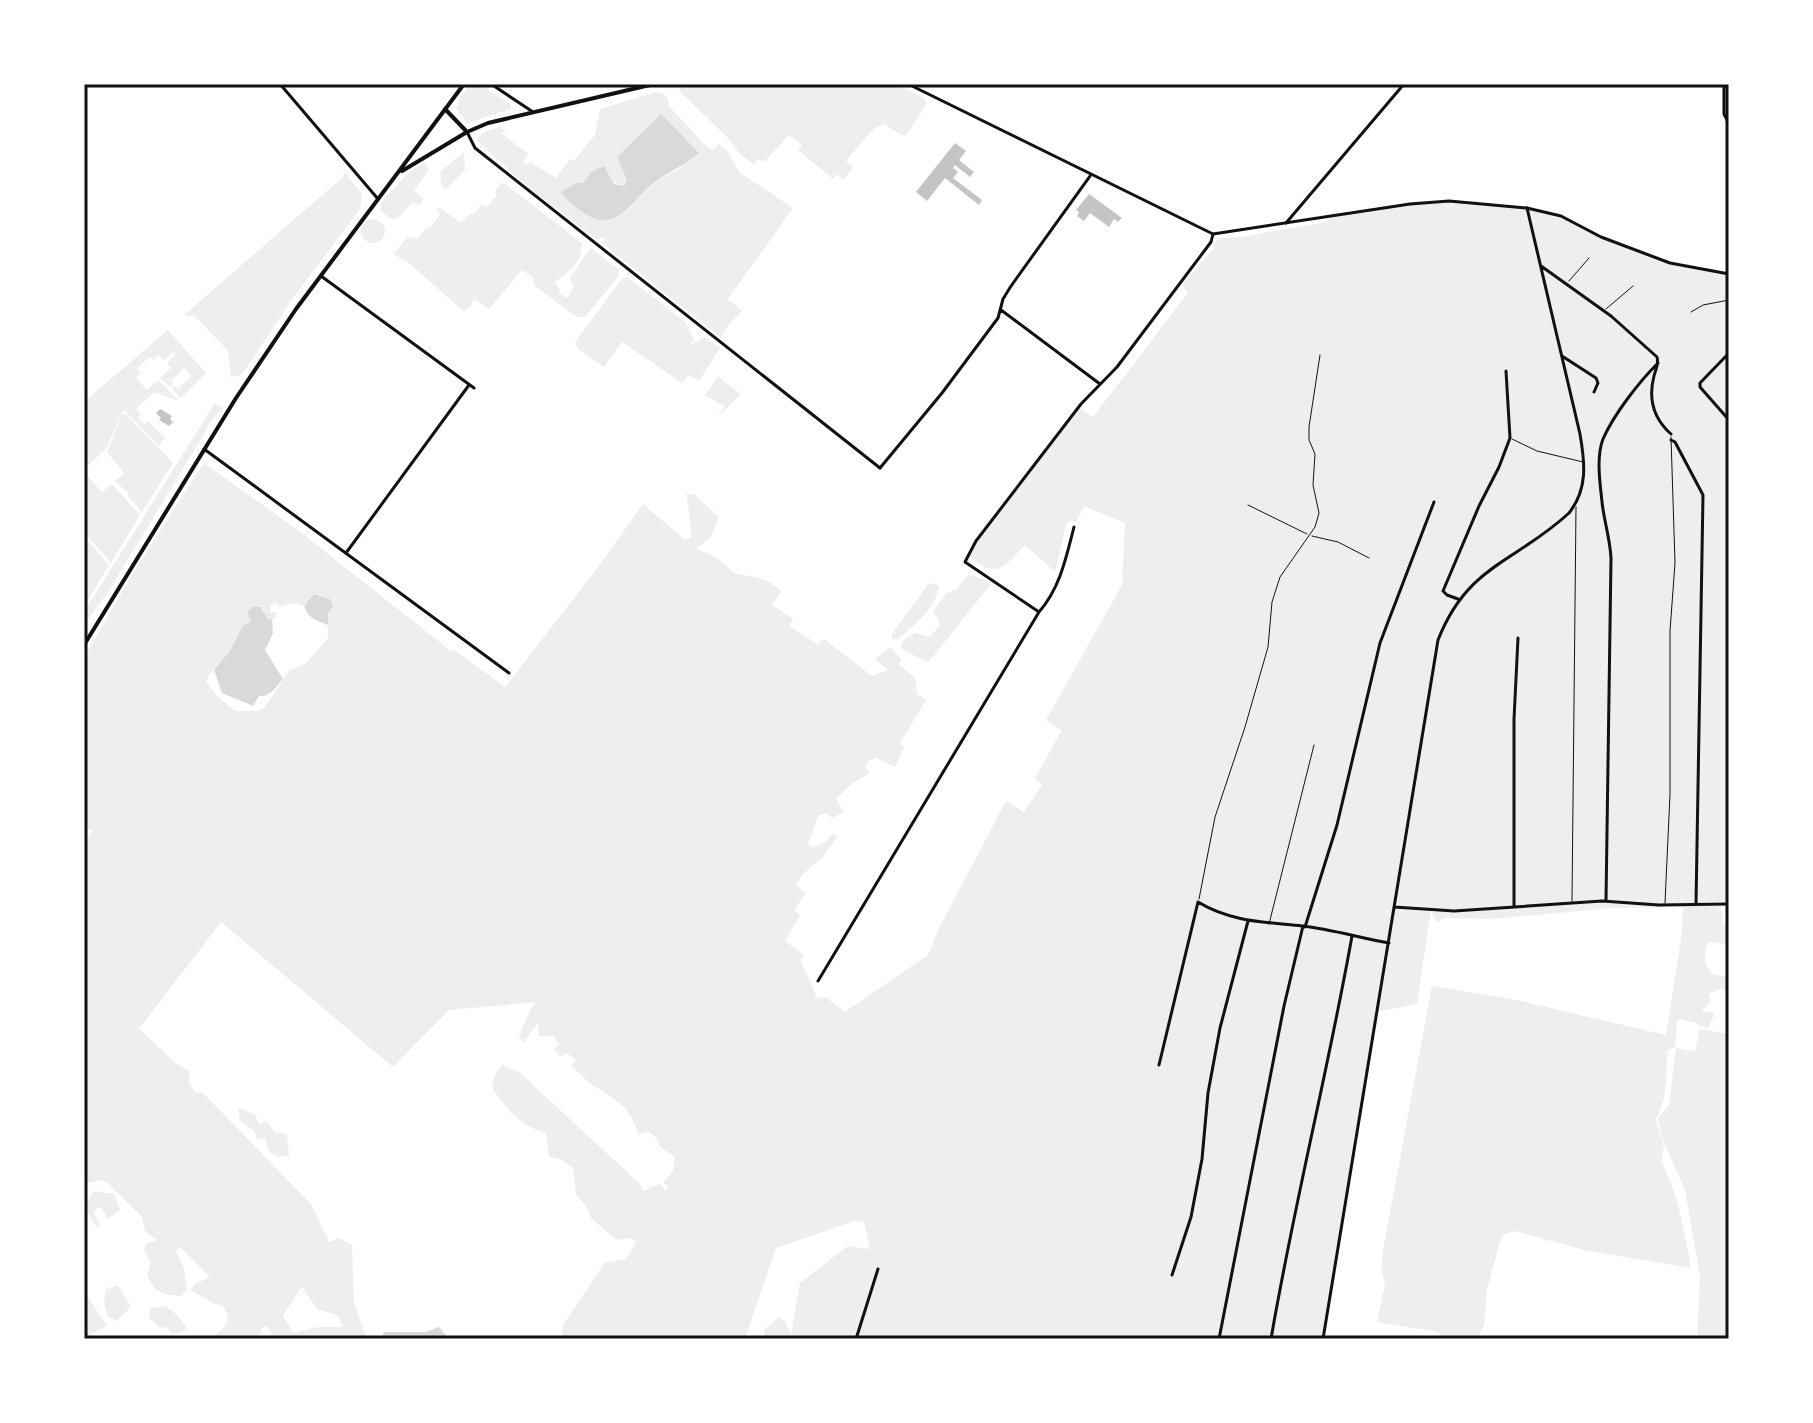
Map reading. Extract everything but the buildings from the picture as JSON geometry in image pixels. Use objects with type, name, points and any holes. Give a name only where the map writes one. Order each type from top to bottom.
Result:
[{"type":"main road","points":[[84,645],[243,388],[321,276],[464,84]]},
{"type":"main road","points":[[398,173],[467,132],[533,112],[654,84]]},
{"type":"main road","points":[[445,109],[467,132]]},
{"type":"street","points":[[280,84],[378,199]]},
{"type":"street","points":[[491,84],[533,112]]},
{"type":"street","points":[[908,84],[1213,234],[1410,204],[1449,201],[1527,208],[1561,216],[1601,237],[1670,263],[1729,274]]},
{"type":"street","points":[[1286,223],[1404,84]]},
{"type":"street","points":[[1724,84],[1724,114],[1729,124]]},
{"type":"street","points":[[467,132],[475,148],[880,468],[998,318],[999,308],[1011,286],[1090,176]]},
{"type":"street","points":[[1323,1339],[1438,640],[1458,599],[1495,564],[1557,524],[1576,504],[1584,482],[1584,462],[1562,356],[1527,208]]},
{"type":"street","points":[[1039,612],[965,562],[976,541],[1081,404],[1117,367],[1211,242],[1213,234]]},
{"type":"street","points":[[1541,266],[1604,311],[1657,357],[1652,391],[1655,417],[1671,437],[1703,495],[1696,904]]},
{"type":"street","points":[[321,276],[472,386],[346,553]]},
{"type":"street","points":[[999,308],[1100,384]]},
{"type":"street","points":[[1729,353],[1700,383],[1700,387],[1729,420]]},
{"type":"street","points":[[1562,356],[1596,378],[1598,383],[1594,392]]},
{"type":"street","points":[[1606,901],[1611,558],[1610,534],[1602,505],[1599,461],[1603,440],[1641,381],[1658,363]]},
{"type":"street","points":[[1458,599],[1443,591],[1510,438],[1506,371]]},
{"type":"street","points":[[204,449],[509,673]]},
{"type":"street","points":[[1219,1339],[1235,1244],[1284,1006],[1304,926],[1337,825],[1380,643],[1434,502]]},
{"type":"street","points":[[818,981],[1039,612],[1051,599],[1074,527]]},
{"type":"street","points":[[1514,907],[1514,719],[1518,638]]},
{"type":"street","points":[[1394,907],[1454,911],[1606,901],[1665,905],[1729,904]]},
{"type":"street","points":[[1159,1065],[1198,902],[1213,911],[1248,921],[1304,926],[1389,943]]},
{"type":"street","points":[[1172,1275],[1191,1217],[1220,1028],[1248,921]]},
{"type":"street","points":[[1271,1339],[1295,1207],[1337,1023],[1352,936]]},
{"type":"street","points":[[856,1339],[878,1269]]},
{"type":"lane","points":[[1567,283],[1589,258]]},
{"type":"lane","points":[[1604,311],[1633,286]]},
{"type":"lane","points":[[1691,312],[1703,305],[1729,300]]},
{"type":"lane","points":[[1198,902],[1215,817],[1268,647],[1272,602],[1280,577],[1315,527],[1319,513],[1313,485],[1315,454],[1309,440],[1309,427],[1320,355]]},
{"type":"lane","points":[[1665,905],[1670,794],[1670,631],[1675,563],[1671,437]]},
{"type":"lane","points":[[1510,438],[1537,451],[1584,462]]},
{"type":"lane","points":[[1572,904],[1576,504]]},
{"type":"lane","points":[[1248,505],[1309,535],[1338,542],[1369,558]]},
{"type":"lane","points":[[1269,924],[1314,745]]},
{"type":"shaded area","points":[[479,84],[511,105],[511,109],[467,123],[456,108],[470,85]]},
{"type":"shaded area","points":[[691,84],[896,84],[924,98],[927,103],[906,135],[885,124],[875,128],[846,161],[853,167],[844,180],[837,174],[833,179],[798,150],[802,145],[789,135],[765,161],[758,160],[754,165],[679,91]]},
{"type":"shaded area","points":[[656,92],[662,93],[667,97],[669,106],[706,146],[712,150],[718,143],[728,152],[739,172],[793,208],[728,299],[742,311],[721,338],[602,243],[605,238],[597,240],[528,187],[477,141],[483,133],[500,127],[506,130],[501,133],[528,154],[523,162],[527,165],[530,162],[556,178],[595,135],[600,109]],"holes":[[[685,165],[653,184],[622,213],[561,193],[577,183],[583,183],[591,172],[623,186],[628,180]]]},
{"type":"shaded area","points":[[661,114],[699,153],[651,185],[613,218],[595,219],[561,192],[583,183],[591,172],[604,166],[614,184],[624,186],[627,180],[617,157]]},
{"type":"shaded area","points":[[464,152],[465,170],[446,189],[441,184],[440,172]]},
{"type":"shaded area","points":[[424,162],[429,170],[414,190],[424,199],[419,205],[413,202],[397,219],[391,219],[381,211],[381,203],[408,173]]},
{"type":"shaded area","points":[[344,171],[362,194],[360,209],[292,299],[245,370],[239,376],[231,377],[228,351],[195,316],[184,315],[343,177]]},
{"type":"shaded area","points":[[501,183],[582,243],[578,261],[555,282],[559,293],[567,298],[574,287],[571,276],[591,248],[619,270],[618,277],[585,317],[571,313],[534,285],[533,277],[522,270],[489,309],[474,299],[470,307],[463,311],[409,263],[393,254],[408,237],[417,239],[427,227],[430,228],[440,214],[436,210],[439,207],[461,223],[482,204],[487,207],[497,195],[495,192]]},
{"type":"shaded area","points":[[1449,201],[1527,208],[1561,216],[1601,237],[1670,263],[1729,274],[1729,904],[1664,905],[1721,906],[1723,925],[1729,926],[1729,944],[1708,942],[1705,959],[1712,974],[1729,977],[1729,997],[1722,988],[1709,994],[1710,1003],[1701,1011],[1715,1013],[1708,1028],[1677,1019],[1675,1047],[1668,1050],[1665,1094],[1656,1119],[1664,1148],[1661,1162],[1677,1200],[1691,1268],[1588,1251],[1515,1231],[1502,1235],[1487,1289],[1484,1325],[1477,1339],[1443,1339],[1438,1332],[1377,1322],[1385,1284],[1381,1270],[1383,1250],[1432,986],[1516,1000],[1666,1035],[1683,907],[1614,908],[1490,919],[1446,918],[1437,922],[1432,914],[1554,905],[1431,910],[1417,1004],[1377,1012],[1323,1339],[765,1339],[764,1330],[779,1317],[791,1334],[800,1283],[848,1246],[870,1249],[864,1222],[854,1221],[776,1248],[745,1339],[563,1339],[563,1325],[605,1263],[626,1259],[636,1242],[630,1238],[616,1240],[591,1218],[587,1207],[576,1195],[573,1168],[561,1159],[549,1157],[546,1133],[521,1121],[508,1109],[492,1087],[495,1075],[502,1065],[519,1072],[640,1184],[643,1191],[660,1184],[666,1191],[668,1187],[663,1182],[673,1171],[675,1157],[659,1146],[657,1138],[648,1132],[638,1134],[623,1106],[589,1083],[571,1066],[576,1060],[567,1053],[560,1057],[554,1049],[559,1044],[553,1036],[539,1036],[538,1023],[523,1043],[519,1037],[536,1002],[449,1010],[393,1067],[221,922],[139,1029],[178,1065],[189,1071],[189,1083],[195,1092],[203,1093],[311,1204],[329,1242],[339,1238],[352,1245],[354,1303],[367,1339],[274,1339],[267,1326],[251,1339],[210,1339],[226,1325],[226,1311],[222,1305],[214,1304],[191,1290],[195,1284],[210,1277],[179,1246],[176,1252],[184,1268],[187,1290],[181,1296],[169,1295],[152,1285],[147,1275],[151,1263],[144,1251],[146,1244],[157,1240],[145,1231],[142,1217],[106,1182],[101,1180],[84,1184],[84,845],[93,831],[84,827],[84,658],[134,571],[204,463],[299,531],[451,651],[456,651],[505,687],[643,504],[685,540],[691,538],[686,494],[694,494],[719,517],[711,537],[696,549],[716,557],[734,573],[766,580],[782,591],[772,605],[793,619],[790,626],[818,645],[824,639],[872,676],[888,670],[875,659],[890,647],[901,659],[899,664],[915,678],[917,694],[926,700],[900,743],[904,748],[895,767],[876,758],[868,761],[865,767],[870,773],[836,799],[844,812],[832,818],[826,813],[818,816],[808,844],[813,847],[827,841],[832,834],[838,836],[796,885],[806,893],[794,910],[800,915],[785,941],[804,955],[801,961],[817,998],[825,997],[845,1012],[928,955],[1006,801],[1024,812],[1042,785],[1035,778],[1062,730],[1046,720],[1122,585],[1125,523],[1084,506],[1076,522],[1070,521],[1066,525],[1055,572],[1025,545],[999,568],[986,568],[970,556],[980,539],[1080,408],[1093,417],[1188,293],[1182,285],[1212,250],[1218,238],[1326,222],[1328,217]],"holes":[[[315,594],[330,599],[333,606],[328,613],[328,638],[305,664],[290,670],[264,708],[235,711],[206,682],[251,621],[247,612],[253,607],[260,607],[269,620],[275,619],[277,611],[270,613],[270,606],[276,603],[279,607],[294,603],[304,606]],[[302,1286],[317,1309],[339,1316],[342,1327],[319,1327],[293,1333],[283,1315]]]},
{"type":"shaded area","points":[[373,219],[381,223],[385,231],[381,239],[373,243],[365,239],[361,231],[365,223]]},
{"type":"shaded area","points":[[627,277],[686,323],[694,339],[690,345],[704,337],[720,348],[699,381],[689,375],[682,383],[622,342],[604,367],[578,349],[575,343],[578,338],[622,279]]},
{"type":"shaded area","points":[[168,330],[206,373],[181,398],[172,389],[175,386],[178,389],[191,376],[184,368],[171,381],[173,384],[170,387],[160,378],[171,368],[167,363],[176,353],[164,360],[159,355],[153,360],[150,357],[137,368],[141,373],[136,378],[147,390],[158,380],[179,401],[154,392],[136,409],[144,424],[148,421],[165,438],[159,446],[124,410],[105,450],[84,469],[84,402]]},
{"type":"shaded area","points":[[718,377],[741,394],[718,417],[724,406],[705,395]]},
{"type":"shaded area","points":[[215,403],[223,408],[209,424],[110,589],[84,625],[84,612]]},
{"type":"shaded area","points":[[126,414],[173,463],[142,512],[115,481],[124,473],[107,452],[122,415]]},
{"type":"shaded area","points":[[84,472],[102,492],[112,484],[140,515],[111,563],[84,532]]},
{"type":"shaded area","points":[[84,536],[109,565],[84,607]]},
{"type":"shaded area","points":[[968,575],[991,584],[928,663],[901,648],[907,637],[915,633],[930,637],[940,625],[933,612],[946,593],[956,590]]},
{"type":"shaded area","points":[[929,583],[939,586],[934,602],[898,639],[892,639],[892,634]]},
{"type":"shaded area","points":[[314,594],[330,599],[333,606],[328,613],[328,625],[316,620],[304,606]]},
{"type":"shaded area","points":[[253,607],[260,607],[269,620],[272,619],[273,633],[265,650],[283,679],[270,693],[259,696],[253,706],[222,693],[214,670],[230,651],[243,626],[251,621],[247,612]]},
{"type":"shaded area","points":[[1700,1029],[1729,1034],[1729,1339],[1697,1339],[1700,1276],[1685,1190],[1662,1138],[1658,1118],[1669,1105],[1676,1048],[1695,1052]]},
{"type":"shaded area","points":[[239,1108],[255,1114],[259,1125],[266,1120],[275,1132],[287,1134],[289,1156],[277,1157],[268,1150],[265,1137],[257,1140],[254,1131],[240,1119]]},
{"type":"shaded area","points":[[94,1191],[114,1194],[120,1210],[108,1219],[102,1208],[96,1208],[94,1214],[100,1225],[97,1228],[87,1206]]},
{"type":"shaded area","points":[[118,1285],[131,1307],[116,1321],[108,1317],[104,1302],[106,1289]]},
{"type":"shaded area","points":[[84,1291],[107,1326],[84,1338]]},
{"type":"shaded area","points":[[165,1306],[187,1328],[181,1333],[172,1334],[167,1327],[160,1328],[149,1317],[150,1308]]},
{"type":"shaded area","points":[[439,1327],[449,1339],[381,1339],[384,1332],[425,1332]]}]
